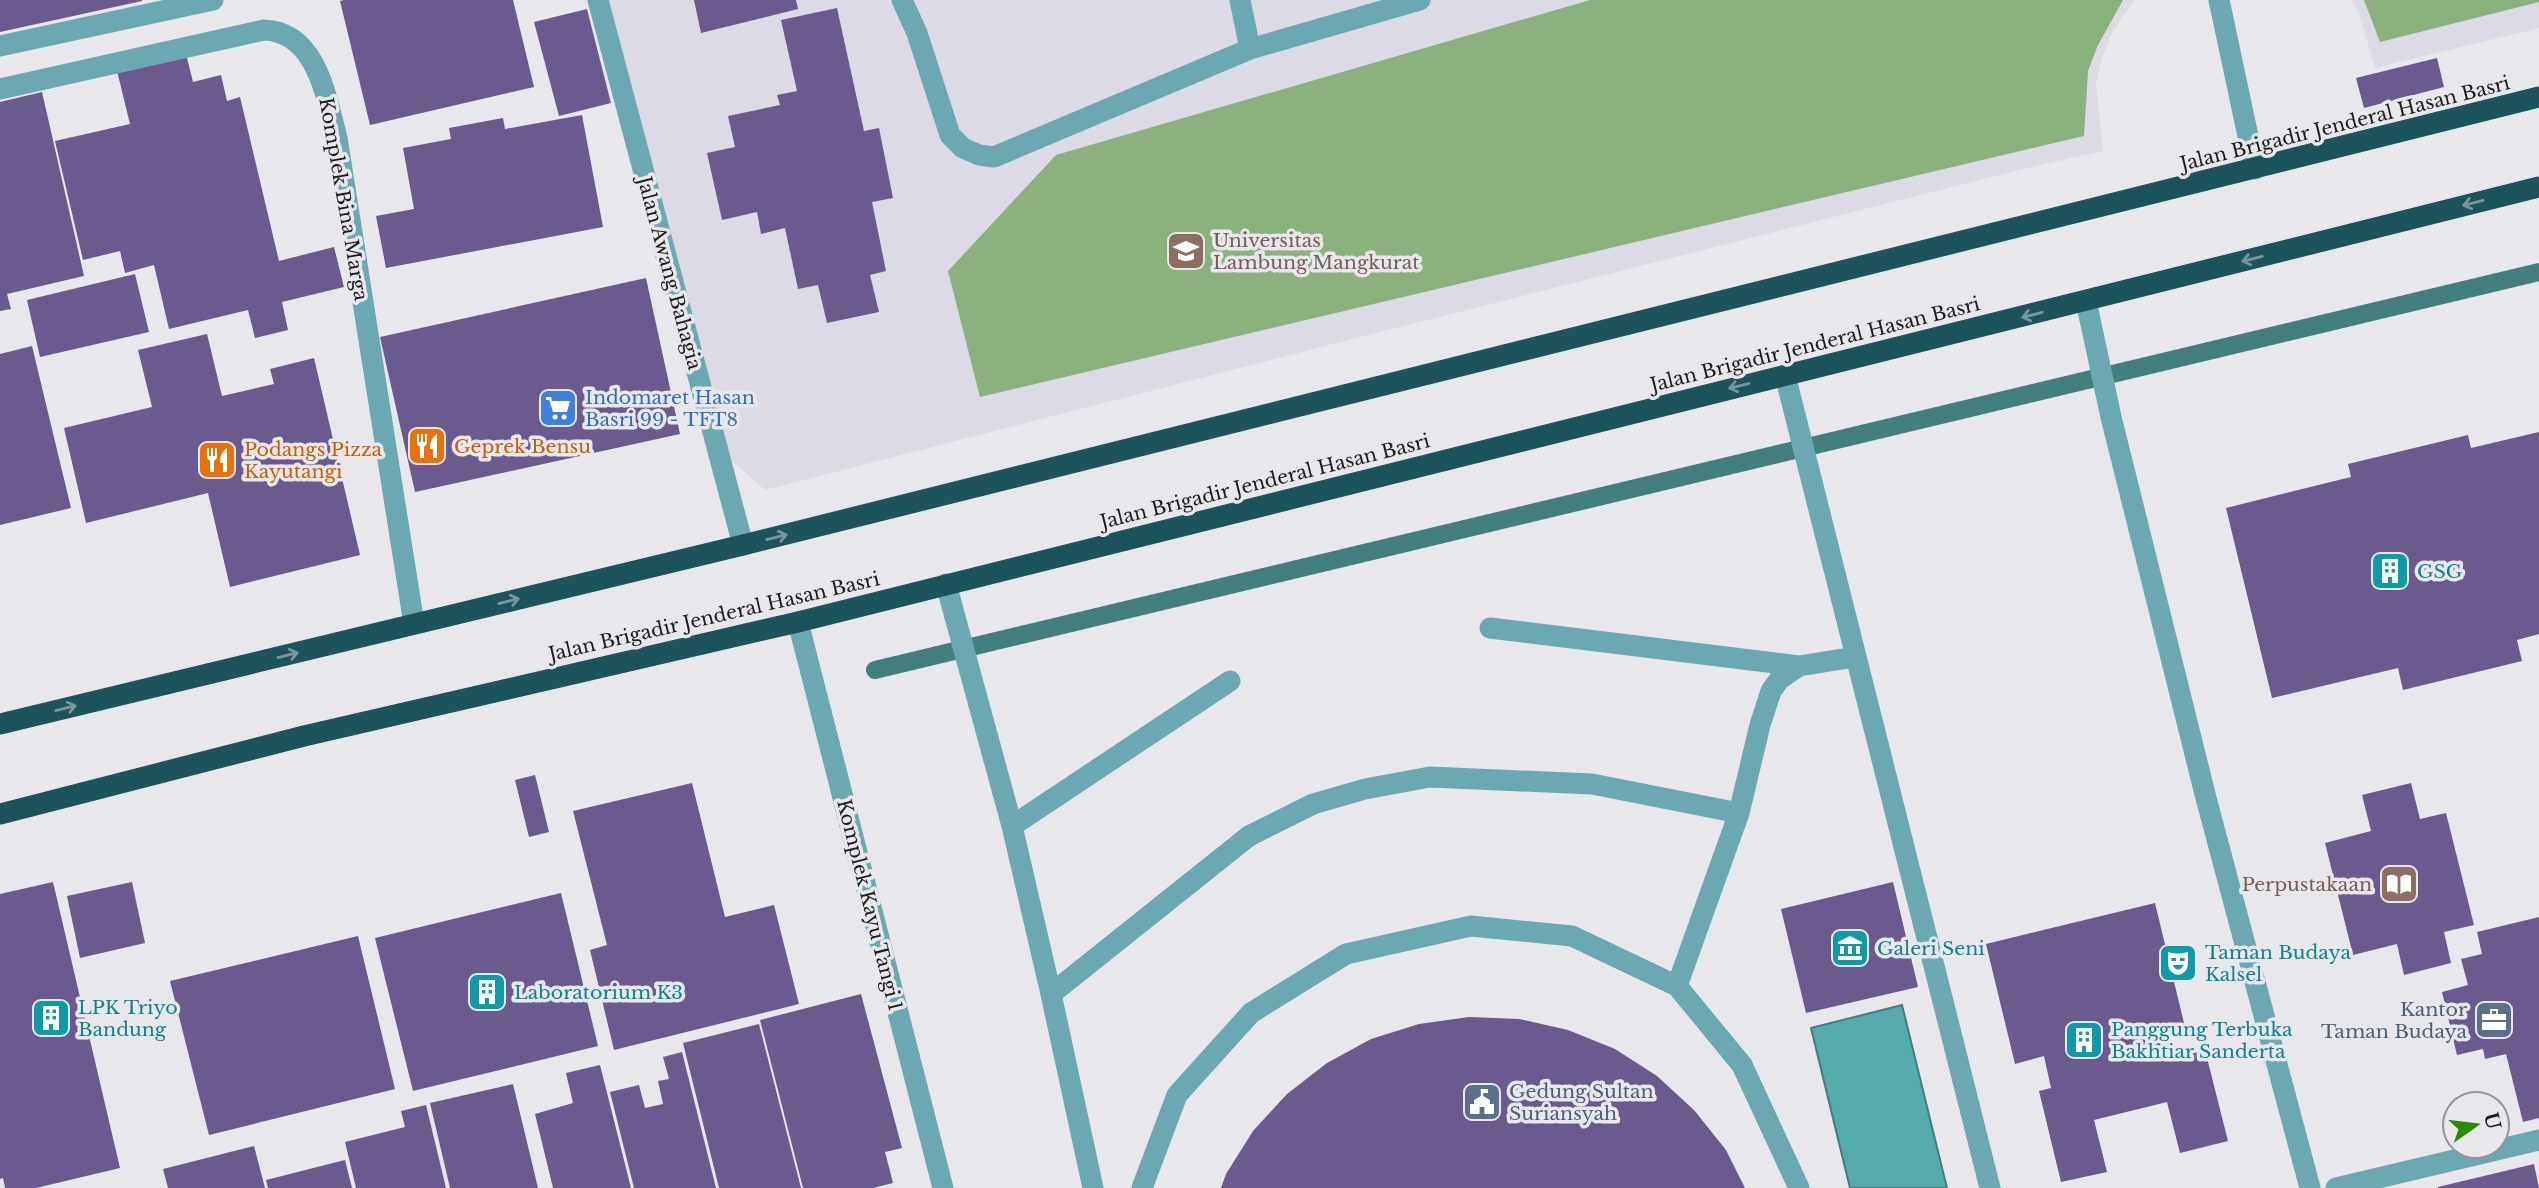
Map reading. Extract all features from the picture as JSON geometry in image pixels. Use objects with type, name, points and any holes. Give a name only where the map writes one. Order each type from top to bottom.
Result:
[{"type":"highway","name":"Jalan Brigadir Jenderal Hasan Basri","points":[[0,724],[743,545],[2539,97]]},
{"type":"highway","name":"Jalan Brigadir Jenderal Hasan Basri","points":[[0,814],[304,736],[798,621],[2539,187]]},
{"type":"street","points":[[0,46],[213,0]]},
{"type":"street","name":"Jalan Awang Bahagia","points":[[598,0],[743,545]]},
{"type":"street","points":[[902,0],[917,33],[950,135],[963,148],[979,155],[995,157],[1250,49],[1419,0]]},
{"type":"street","points":[[1240,0],[1250,49]]},
{"type":"street","points":[[2219,0],[2255,169]]},
{"type":"street","name":"Komplek Bina Marga","points":[[0,89],[264,30],[278,30],[304,50],[320,74],[337,138],[414,624]]},
{"type":"street","points":[[2086,302],[2111,417],[2206,798],[2309,1188]]},
{"type":"street","points":[[1785,374],[1990,1188]]},
{"type":"street","points":[[946,584],[1012,826],[1052,994],[1093,1188]]},
{"type":"street","name":"Komplek Kayu Tangi 1","points":[[798,621],[943,1188]]},
{"type":"street","points":[[1490,628],[1799,666],[1855,657]]},
{"type":"street","points":[[1677,986],[1739,813],[1771,691],[1779,680],[1799,666]]},
{"type":"street","points":[[1012,826],[1230,681]]},
{"type":"street","points":[[1052,994],[1250,836],[1313,804],[1365,789],[1430,777],[1579,783],[1739,813]]},
{"type":"street","points":[[1142,1188],[1177,1095],[1251,1013],[1346,954],[1471,926],[1572,936],[1677,986],[1742,1065],[1799,1188]]},
{"type":"street","points":[[2336,1188],[2539,1140]]},
{"type":"shaded area","name":"Universitas Lambung Mangkurat","points":[[609,0],[2134,0],[2113,31],[2101,61],[2096,84],[2103,151],[1360,337],[765,490],[728,457]]},
{"type":"shaded area","points":[[2352,0],[2539,0],[2539,28],[2375,68],[2358,10]]},
{"type":"green space","points":[[1590,0],[2123,0],[2098,45],[2088,71],[2084,136],[980,397],[948,271],[1056,155]]},
{"type":"green space","points":[[2364,0],[2539,0],[2539,2],[2380,42]]},
{"type":"water","points":[[1902,1005],[1947,1188],[1850,1188],[1811,1028]]},
{"type":"building","points":[[0,0],[142,0],[142,1],[0,32]]},
{"type":"building","points":[[513,0],[534,87],[370,125],[340,1]]},
{"type":"building","points":[[694,0],[796,0],[798,9],[701,33]]},
{"type":"building","points":[[837,8],[864,131],[879,128],[893,198],[872,202],[886,271],[870,275],[879,312],[827,323],[818,285],[798,289],[785,228],[761,234],[757,212],[722,220],[707,153],[735,147],[728,116],[780,105],[777,95],[797,91],[781,20]]},
{"type":"building","points":[[587,9],[611,103],[559,116],[534,22]]},
{"type":"building","points":[[186,54],[193,82],[221,75],[227,101],[240,97],[279,261],[334,247],[344,287],[282,302],[288,330],[255,338],[248,310],[169,329],[154,265],[125,273],[120,251],[83,260],[55,141],[130,124],[117,71]]},
{"type":"building","points":[[2437,58],[2444,87],[2364,108],[2356,78]]},
{"type":"building","points":[[42,92],[84,276],[7,294],[11,309],[0,311],[0,102]]},
{"type":"building","points":[[582,115],[603,227],[386,268],[376,216],[414,209],[403,148],[451,139],[449,128],[503,118],[505,129]]},
{"type":"building","points":[[135,274],[149,332],[40,357],[27,300]]},
{"type":"building","points":[[646,278],[680,434],[415,492],[380,337]]},
{"type":"building","points":[[207,334],[222,396],[274,384],[270,369],[314,358],[360,555],[230,587],[208,493],[86,523],[64,428],[152,407],[138,350]]},
{"type":"building","points":[[32,346],[71,508],[0,525],[0,354]]},
{"type":"building","name":"GSG","points":[[2539,432],[2539,634],[2517,640],[2522,661],[2403,690],[2398,668],[2272,698],[2226,508],[2351,477],[2348,464],[2468,435],[2471,448]]},
{"type":"building","points":[[535,775],[549,832],[529,837],[515,780]]},
{"type":"building","points":[[692,783],[725,917],[774,905],[799,1004],[614,1050],[590,950],[607,945],[573,811]]},
{"type":"building","name":"Perpustakaan","points":[[2411,783],[2420,819],[2446,813],[2474,925],[2444,932],[2451,963],[2404,975],[2397,944],[2353,955],[2325,843],[2371,831],[2362,795]]},
{"type":"building","name":"LPK Triyo Bandung","points":[[53,882],[120,1168],[36,1188],[5,1188],[3,1178],[0,1179],[0,894]]},
{"type":"building","points":[[132,882],[145,943],[80,958],[67,896]]},
{"type":"building","name":"Galeri Seni","points":[[1893,882],[1918,987],[1806,1013],[1781,909]]},
{"type":"building","name":"Laboratorium K3","points":[[561,893],[598,1046],[413,1091],[375,938]]},
{"type":"building","name":"Panggung Terbuka Bakhtiar Sanderta","points":[[2155,903],[2184,1023],[2157,1029],[2164,1060],[2205,1050],[2228,1141],[2180,1153],[2167,1102],[2094,1120],[2107,1172],[2061,1182],[2039,1091],[2051,1088],[2044,1056],[2015,1064],[1986,944]]},
{"type":"building","name":"Kantor Taman Budaya","points":[[2539,917],[2539,1118],[2523,1122],[2506,1054],[2485,1059],[2483,1049],[2457,1055],[2442,992],[2468,985],[2461,959],[2482,954],[2477,932]]},
{"type":"building","points":[[358,936],[395,1089],[209,1135],[170,981]]},
{"type":"building","points":[[861,994],[902,1148],[885,1152],[893,1183],[873,1188],[803,1188],[760,1020]]},
{"type":"building","name":"Gedung Sultan Suriansyah","points":[[1469,1017],[1519,1019],[1568,1030],[1615,1049],[1657,1076],[1694,1110],[1726,1150],[1745,1188],[1221,1188],[1226,1174],[1253,1131],[1287,1094],[1327,1063],[1371,1039],[1419,1024]]},
{"type":"building","points":[[759,1024],[801,1188],[719,1188],[683,1043]]},
{"type":"building","points":[[682,1052],[716,1188],[634,1188],[610,1092],[639,1085],[645,1108],[663,1104],[658,1081],[669,1079],[663,1057]]},
{"type":"building","points":[[600,1065],[631,1188],[553,1188],[535,1114],[573,1103],[566,1073]]},
{"type":"building","points":[[513,1084],[538,1188],[450,1188],[430,1103]]},
{"type":"building","points":[[426,1105],[446,1188],[356,1188],[345,1142],[405,1127],[401,1111]]},
{"type":"building","points":[[254,1146],[265,1188],[168,1188],[163,1169]]},
{"type":"building","points":[[345,1160],[352,1188],[268,1188],[266,1180]]},
{"type":"building","points":[[2534,1164],[2539,1188],[2438,1188],[2438,1187]]},
{"type":"waterway","points":[[875,670],[2539,272]]},
{"type":"place","name":"Universitas Lambung Mangkurat","points":[[1186,251]]},
{"type":"place","name":"Indomaret Hasan Basri 99 - TFT8","points":[[558,408]]},
{"type":"place","name":"Geprek Bensu","points":[[427,446]]},
{"type":"place","name":"Podangs Pizza Kayutangi","points":[[217,460]]},
{"type":"place","name":"GSG","points":[[2390,571]]},
{"type":"place","name":"Perpustakaan","points":[[2399,884]]},
{"type":"place","name":"Galeri Seni","points":[[1850,948]]},
{"type":"place","name":"Taman Budaya Kalsel","points":[[2178,963]]},
{"type":"place","name":"Laboratorium K3","points":[[487,992]]},
{"type":"place","name":"LPK Triyo Bandung","points":[[51,1018]]},
{"type":"place","name":"Kantor Taman Budaya","points":[[2494,1020]]},
{"type":"place","name":"Panggung Terbuka Bakhtiar Sanderta","points":[[2084,1040]]},
{"type":"place","name":"Gedung Sultan Suriansyah","points":[[1482,1102]]}]
